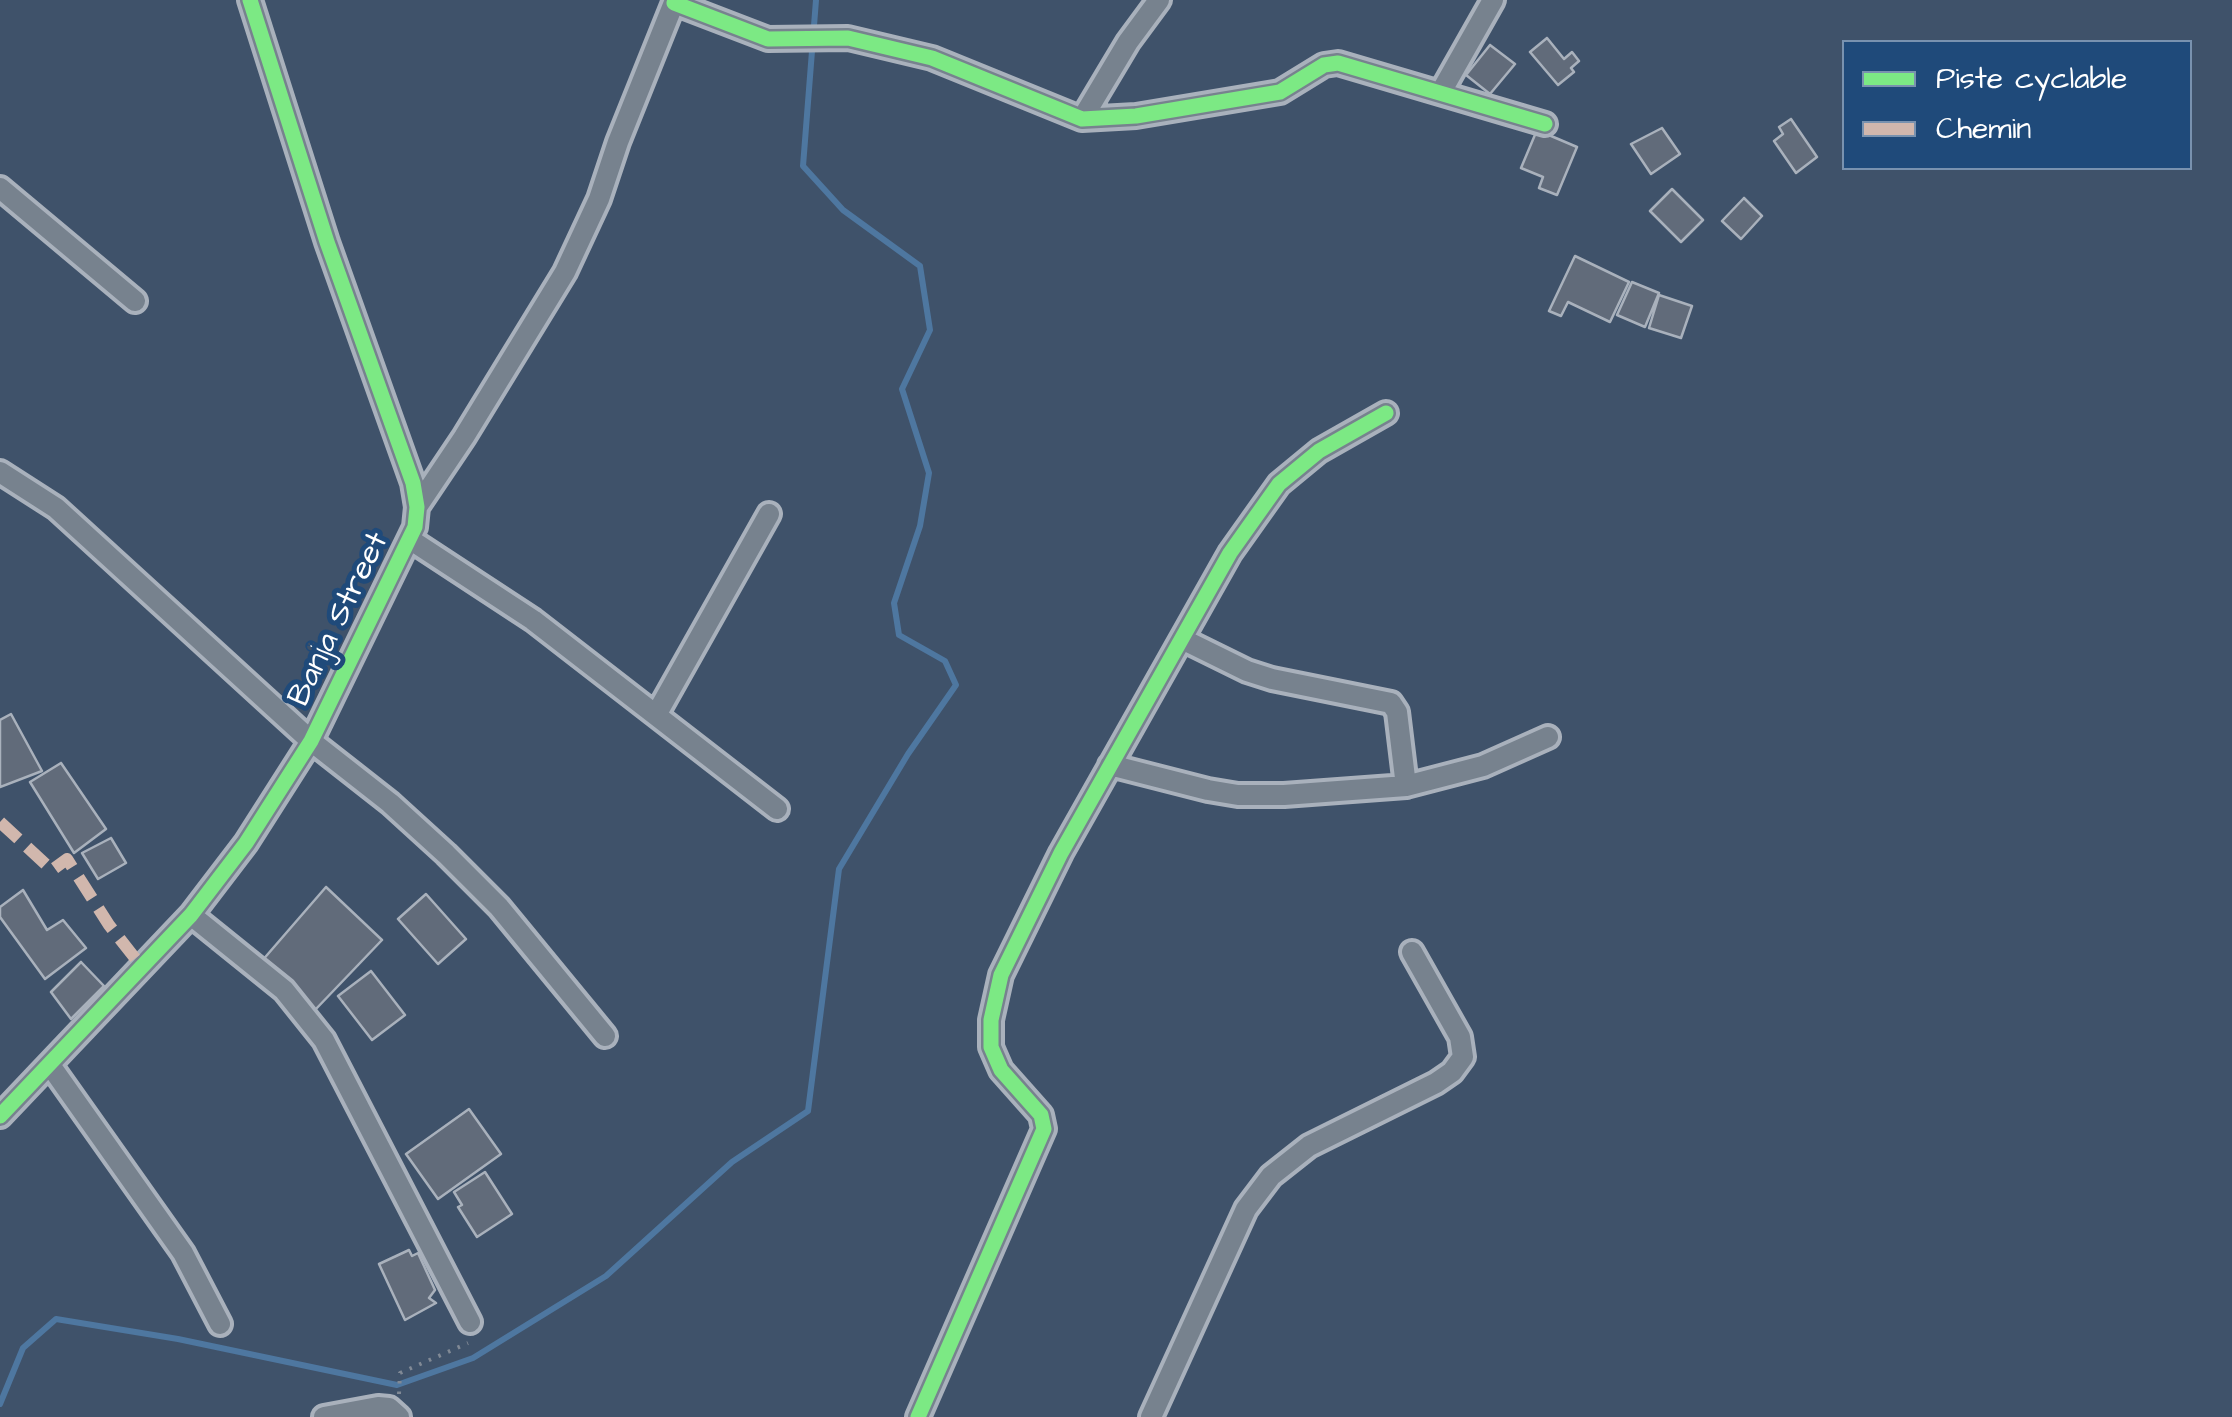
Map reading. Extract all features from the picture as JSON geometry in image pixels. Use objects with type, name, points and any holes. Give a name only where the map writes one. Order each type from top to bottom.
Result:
[{"type":"street","name":"Banja Street","points":[[0,1116],[191,915],[246,842],[311,742],[412,540],[417,507],[413,484],[327,242],[250,0]]},
{"type":"street","points":[[1082,119],[1128,42],[1160,0]]},
{"type":"street","points":[[1441,92],[1493,0]]},
{"type":"street","points":[[417,507],[566,272],[599,198],[675,1],[768,39],[848,38],[932,58],[1082,119],[1136,116],[1280,92],[1324,65],[1338,63],[1544,124]]},
{"type":"street","points":[[0,188],[135,301]]},
{"type":"street","points":[[918,1417],[1044,1129],[1041,1115],[1001,1070],[991,1047],[991,1020],[1002,975],[1061,853],[1230,553],[1280,484],[1319,451],[1386,414]]},
{"type":"street","points":[[0,472],[56,508],[311,742],[390,803],[499,907],[605,1036]]},
{"type":"street","points":[[656,715],[768,514]]},
{"type":"street","points":[[412,540],[533,620],[777,808]]},
{"type":"street","points":[[1182,639],[1272,679],[1391,702],[1397,712],[1406,786]]},
{"type":"street","points":[[1110,765],[1238,795],[1406,786],[1483,766],[1548,737]]},
{"type":"street","points":[[191,915],[284,990],[324,1040],[470,1322]]},
{"type":"street","points":[[1151,1417],[1246,1209],[1271,1176],[1308,1146],[1436,1082],[1452,1072],[1463,1057],[1460,1037],[1412,952]]},
{"type":"street","points":[[50,1066],[183,1253],[220,1324]]},
{"type":"street","points":[[324,1417],[378,1407],[399,1408]]},
{"type":"path","points":[[399,1408],[400,1372],[478,1338],[470,1322]]},
{"type":"building","points":[[1547,38],[1564,59],[1572,52],[1579,61],[1571,68],[1574,72],[1558,85],[1530,52]]},
{"type":"building","points":[[1490,45],[1515,64],[1490,94],[1466,75]]},
{"type":"building","points":[[1791,119],[1817,157],[1796,173],[1774,141],[1783,134],[1779,127]]},
{"type":"building","points":[[1662,128],[1680,154],[1651,174],[1631,144]]},
{"type":"building","points":[[1537,130],[1577,147],[1557,195],[1539,188],[1543,177],[1521,168]]},
{"type":"building","points":[[1672,189],[1703,220],[1681,242],[1650,211]]},
{"type":"building","points":[[1744,198],[1762,216],[1741,239],[1722,221]]},
{"type":"building","points":[[1575,256],[1629,282],[1610,322],[1568,302],[1561,316],[1549,311]]},
{"type":"building","points":[[1632,282],[1659,293],[1645,327],[1617,315]]},
{"type":"building","points":[[1659,295],[1692,306],[1681,338],[1649,328]]},
{"type":"building","points":[[11,714],[42,771],[0,787],[0,720]]},
{"type":"building","points":[[61,763],[106,829],[74,853],[30,782]]},
{"type":"building","points":[[111,838],[126,863],[98,879],[82,853]]},
{"type":"building","points":[[326,887],[382,940],[315,1010],[261,962]]},
{"type":"building","points":[[23,890],[47,930],[63,920],[86,948],[45,979],[0,917],[0,907]]},
{"type":"building","points":[[426,894],[466,939],[438,964],[398,919]]},
{"type":"building","points":[[81,962],[104,986],[71,1019],[51,992]]},
{"type":"building","points":[[371,971],[405,1015],[372,1040],[338,996]]},
{"type":"building","points":[[469,1109],[501,1154],[438,1199],[406,1154]]},
{"type":"building","points":[[485,1172],[512,1214],[477,1237],[458,1207],[462,1205],[454,1192]]},
{"type":"building","points":[[409,1250],[412,1256],[418,1253],[435,1290],[429,1298],[436,1303],[405,1320],[379,1264]]},
{"type":"waterway","points":[[0,1404],[23,1348],[56,1319],[178,1339],[397,1385],[473,1358],[606,1276],[732,1162],[808,1111],[839,869],[908,754],[956,685],[945,661],[899,635],[894,603],[920,526],[929,473],[902,389],[930,330],[920,266],[843,210],[803,166],[816,0]]},
{"type":"marked path","points":[[0,822],[52,870],[67,859],[109,925],[142,967]]},
{"type":"cycle path","points":[[0,1116],[191,915],[246,843],[311,741],[415,527],[413,483],[327,242],[250,0]]},
{"type":"cycle path","points":[[674,3],[768,39],[848,38],[932,58],[1082,119],[1136,116],[1280,92],[1324,65],[1338,63],[1545,124]]},
{"type":"cycle path","points":[[918,1417],[1044,1129],[1041,1115],[1001,1070],[991,1047],[991,1020],[1001,975],[1061,853],[1230,553],[1279,484],[1319,451],[1386,413]]}]
